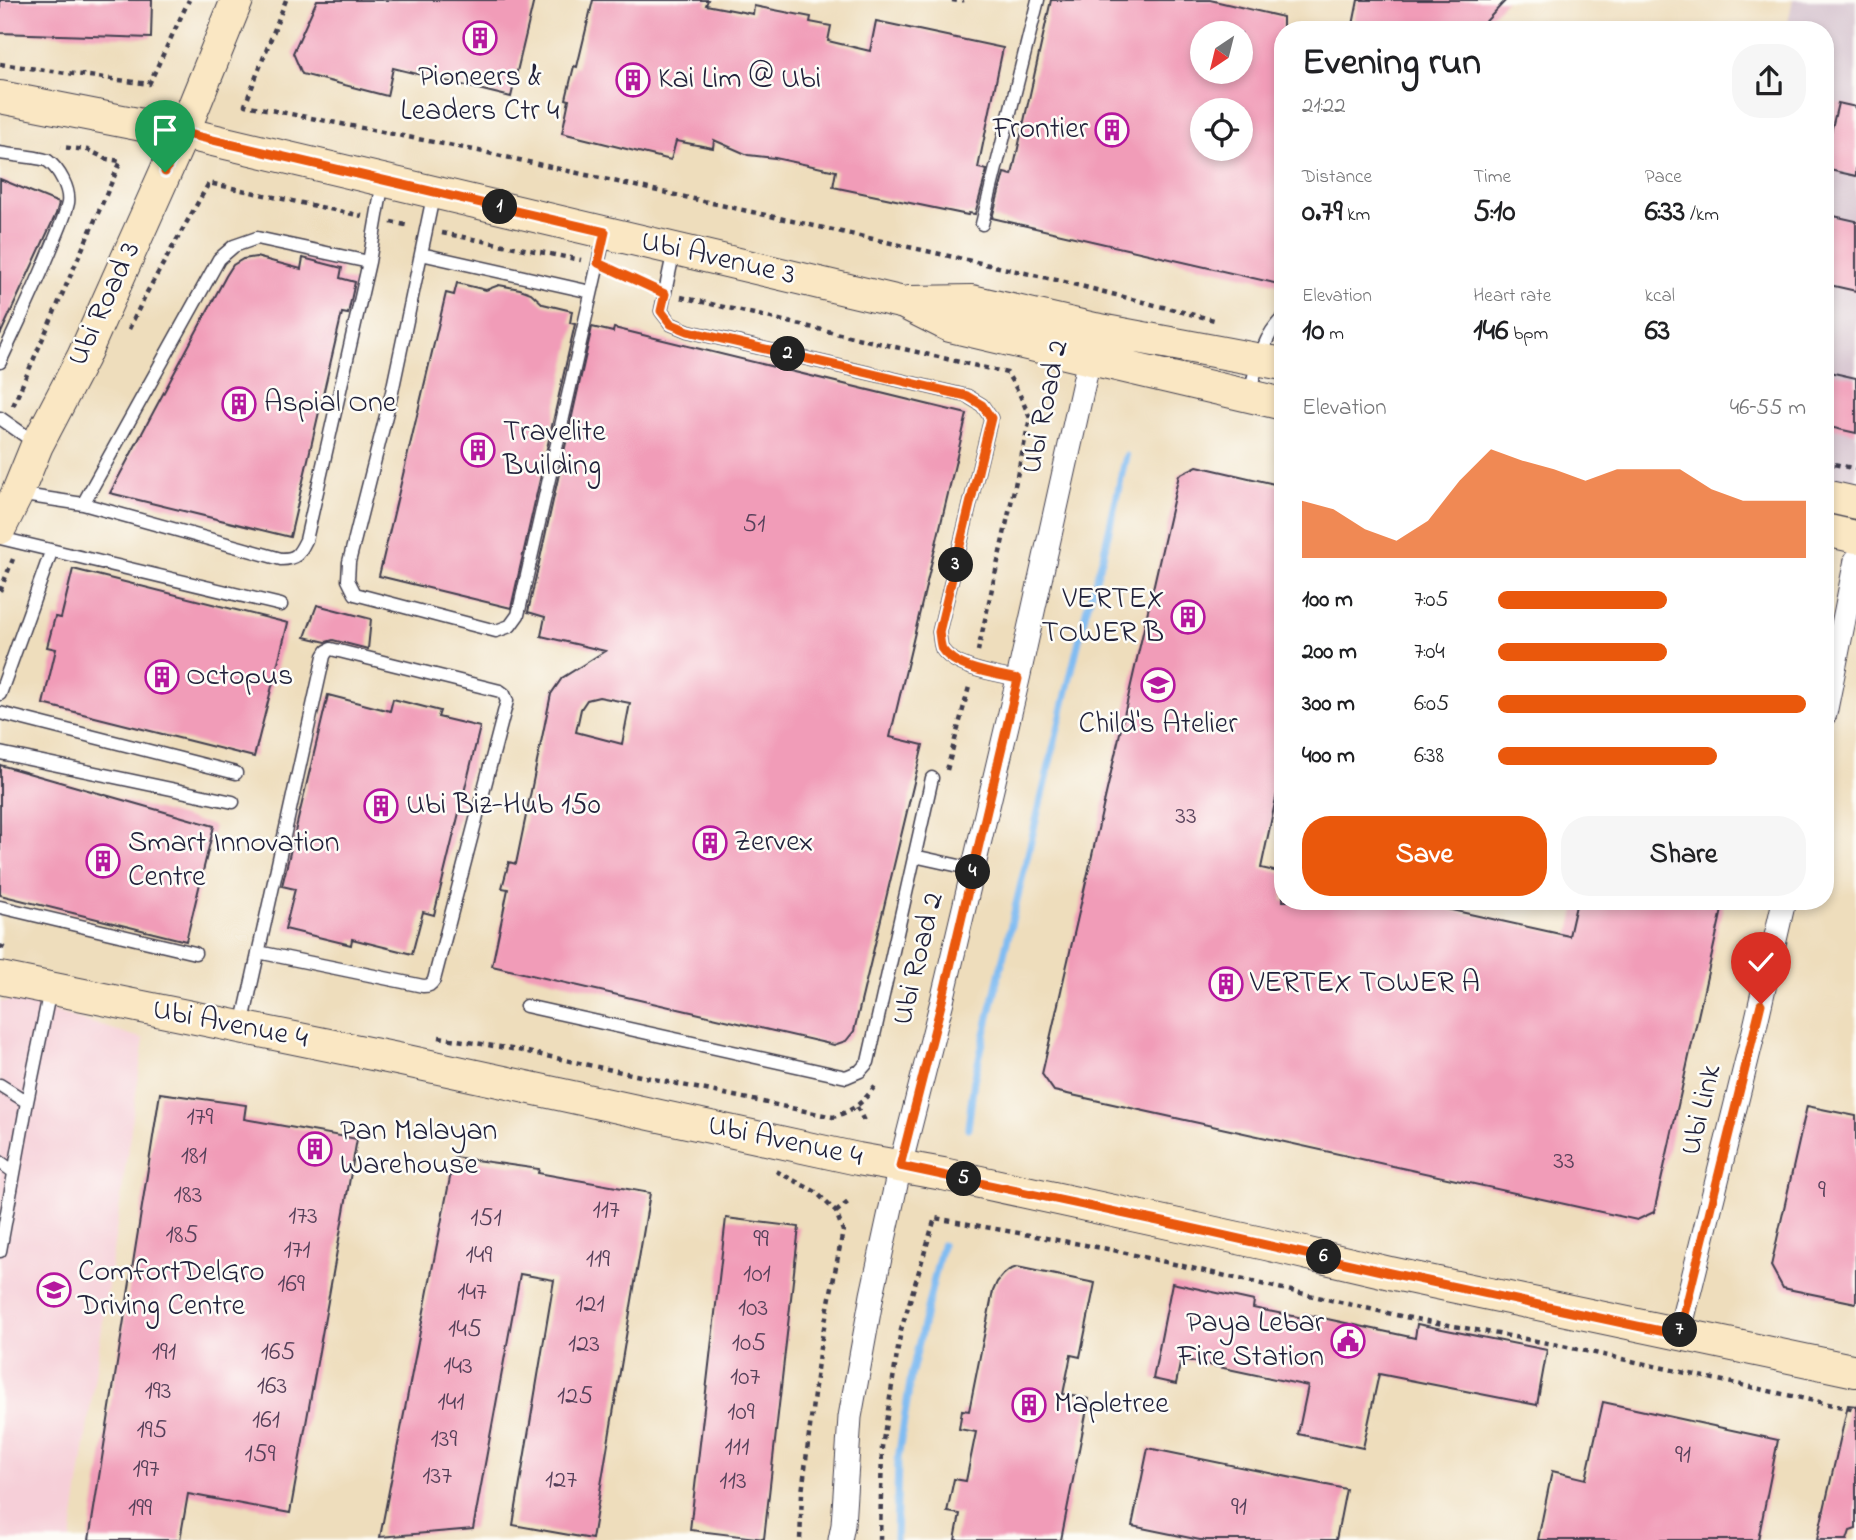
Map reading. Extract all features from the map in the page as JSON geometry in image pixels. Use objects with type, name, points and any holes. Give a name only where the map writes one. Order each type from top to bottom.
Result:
[{"type":"street","name":"Ubi Road 3","points":[[0,528],[37,444],[83,357],[183,133],[237,0]]},
{"type":"street","name":"Ubi Avenue 3","points":[[0,97],[183,133],[904,303],[950,326],[1274,402]]},
{"type":"street","name":"Ubi Avenue 3","points":[[904,303],[972,301],[1095,329],[1271,361]]},
{"type":"street","name":"Ubi Road 2","points":[[843,1535],[850,1417],[872,1295],[900,1166],[1018,679],[1095,329]]},
{"type":"street","points":[[1834,497],[1856,503]]},
{"type":"street","points":[[1834,532],[1856,537]]},
{"type":"street","points":[[1834,669],[1856,560]]},
{"type":"street","name":"Ubi Link","points":[[1679,1335],[1782,910]]},
{"type":"street","name":"Ubi Avenue 4","points":[[0,978],[547,1090],[858,1159],[1190,1227],[1390,1273],[1856,1371]]},
{"type":"lane","points":[[982,224],[1038,0]]},
{"type":"lane","points":[[0,153],[46,159],[58,171],[68,195],[64,214],[41,274],[0,362]]},
{"type":"lane","points":[[17,494],[83,504],[281,559],[291,559],[299,553],[306,540],[369,262],[383,181]]},
{"type":"lane","points":[[434,192],[392,392],[349,562],[348,580],[355,594],[496,631],[510,625],[518,615],[605,232]]},
{"type":"lane","points":[[83,504],[219,259],[234,246],[257,238],[369,262]]},
{"type":"lane","points":[[674,249],[661,311],[671,324],[688,331],[967,396],[982,405],[991,418],[939,632],[941,647],[951,658],[974,669],[1018,679]]},
{"type":"lane","points":[[421,254],[591,292]]},
{"type":"lane","points":[[1249,395],[1271,361],[1270,335],[1274,330]]},
{"type":"lane","points":[[3,420],[37,444]]},
{"type":"lane","points":[[0,538],[281,605]]},
{"type":"lane","points":[[0,694],[51,552]]},
{"type":"lane","points":[[242,1026],[258,952],[327,651],[331,649],[344,652],[504,694],[507,701],[432,984],[423,986],[258,952]]},
{"type":"lane","points":[[0,713],[236,773]]},
{"type":"lane","points":[[0,753],[233,802]]},
{"type":"lane","points":[[526,1006],[846,1077],[860,1071],[868,1062],[932,778]]},
{"type":"lane","points":[[914,856],[973,869]]},
{"type":"lane","points":[[0,907],[195,953]]},
{"type":"lane","points":[[0,1251],[50,989]]},
{"type":"lane","points":[[0,1086],[27,1102]]},
{"type":"lane","points":[[0,1162],[14,1172]]},
{"type":"path","points":[[0,64],[149,85],[189,0]]},
{"type":"path","points":[[286,0],[245,105],[479,152],[1034,275],[1218,321]]},
{"type":"path","points":[[952,0],[964,0]]},
{"type":"path","points":[[3,420],[72,275],[121,161]]},
{"type":"path","points":[[209,183],[426,230],[598,263],[665,294],[1007,373],[1030,418],[974,669],[947,770]]},
{"type":"path","points":[[1834,463],[1856,469]]},
{"type":"path","points":[[866,1125],[857,1107],[871,1092],[877,1080]]},
{"type":"path","points":[[771,1168],[816,1192],[836,1212],[843,1231],[819,1353],[802,1493],[800,1540]]},
{"type":"path","points":[[836,1212],[848,1202]]},
{"type":"path","points":[[880,1540],[882,1447],[901,1330],[935,1217],[1113,1250],[1405,1317],[1559,1345],[1856,1410]]},
{"type":"shaded area","points":[[1793,0],[1856,0],[1856,487],[1834,482],[1834,21],[1788,21]]},
{"type":"shaded area","name":"ComfortDelGro Driving Centre","points":[[14,999],[144,1039],[71,1540],[0,1540],[0,1002]]},
{"type":"building","points":[[0,0],[152,0],[151,38],[0,33]]},
{"type":"building","points":[[317,0],[534,0],[511,97],[393,68],[387,96],[302,74],[293,53]]},
{"type":"building","points":[[593,0],[708,0],[706,5],[753,14],[754,6],[811,17],[810,22],[831,26],[828,41],[870,51],[876,21],[1003,48],[978,168],[987,170],[975,214],[968,215],[833,187],[836,171],[748,155],[714,140],[713,148],[676,141],[671,160],[562,133],[569,100],[566,99],[574,66],[577,67]]},
{"type":"building","name":"Frontier","points":[[1051,0],[1210,0],[1283,17],[1283,21],[1274,21],[1274,283],[992,218],[1004,173],[1012,175]]},
{"type":"building","points":[[1358,0],[1506,0],[1486,21],[1354,21]]},
{"type":"building","points":[[1838,103],[1856,107],[1856,176],[1834,171],[1834,120]]},
{"type":"building","points":[[0,179],[59,203],[0,335]]},
{"type":"building","points":[[1834,216],[1856,221],[1856,291],[1834,286]]},
{"type":"building","name":"Aspial One","points":[[256,257],[301,269],[303,258],[342,268],[340,278],[355,282],[348,314],[342,313],[290,537],[110,493],[226,276],[233,265],[243,259]]},
{"type":"building","name":"Travelite Building","points":[[457,283],[486,290],[499,285],[520,289],[531,293],[543,304],[572,311],[570,323],[575,324],[511,608],[379,576],[446,293],[454,295]]},
{"type":"building","points":[[592,327],[613,332],[614,328],[967,414],[890,737],[923,745],[854,1031],[846,1041],[834,1045],[492,966],[508,889],[502,888],[509,862],[516,864],[551,694],[562,678],[605,651],[541,636],[545,617],[528,612]],"holes":[[[599,697],[630,703],[622,744],[576,732],[581,709],[587,700]]]},
{"type":"building","points":[[1834,373],[1856,378],[1856,433],[1834,428]]},
{"type":"building","points":[[1197,466],[1274,484],[1274,808],[1261,868],[1274,871],[1274,910],[1452,910],[1569,936],[1575,910],[1722,910],[1654,1212],[1637,1220],[1054,1091],[1042,1074],[1179,475]]},
{"type":"building","name":"Octopus","points":[[73,569],[288,623],[254,757],[43,704],[56,649],[47,647],[55,617],[61,618]]},
{"type":"building","points":[[317,605],[371,619],[368,649],[333,640],[326,642],[305,637]]},
{"type":"building","name":"Ubi Biz-Hub 150","points":[[328,695],[390,711],[393,699],[440,711],[438,717],[480,727],[434,915],[423,912],[412,954],[352,939],[351,945],[285,929],[295,889],[282,886]]},
{"type":"building","name":"Smart Innovation Centre","points":[[0,765],[214,826],[186,941],[0,895]]},
{"type":"building","points":[[160,1093],[246,1105],[244,1119],[357,1139],[290,1513],[188,1494],[180,1540],[89,1540]]},
{"type":"building","points":[[1807,1106],[1856,1116],[1856,1303],[1783,1288],[1771,1266]]},
{"type":"building","points":[[454,1157],[539,1169],[538,1173],[650,1193],[592,1539],[513,1525],[554,1280],[520,1274],[473,1529],[380,1537]]},
{"type":"building","points":[[726,1218],[799,1227],[764,1539],[690,1530]]},
{"type":"building","name":"Mapletree","points":[[1017,1267],[1095,1283],[1080,1357],[1071,1355],[1063,1394],[1089,1399],[1061,1540],[955,1540],[960,1514],[947,1512],[954,1479],[966,1481],[976,1432],[959,1429],[962,1410],[969,1411],[993,1291],[1003,1275]]},
{"type":"building","points":[[1172,1283],[1254,1301],[1253,1308],[1303,1318],[1304,1314],[1415,1338],[1417,1324],[1547,1350],[1537,1405],[1379,1374],[1363,1448],[1298,1434],[1308,1386],[1181,1359],[1176,1384],[1153,1379]]},
{"type":"building","points":[[1603,1402],[1778,1440],[1758,1540],[1538,1540],[1552,1471],[1586,1479]]},
{"type":"building","points":[[1848,1405],[1856,1406],[1856,1529],[1850,1531],[1847,1540],[1817,1540]]},
{"type":"building","points":[[1148,1448],[1346,1489],[1336,1540],[1200,1540],[1132,1526]]},
{"type":"waterway","points":[[968,1128],[974,1080],[1086,611],[1103,556],[1126,456]]},
{"type":"waterway","points":[[896,1540],[898,1459],[911,1376],[942,1245]]},
{"type":"place","name":"Pioneers & Leaders Ctr 4","points":[[480,38]]},
{"type":"place","name":"Kai Lim @ Ubi","points":[[633,80]]},
{"type":"place","name":"Frontier","points":[[1112,130]]},
{"type":"place","name":"Aspial One","points":[[239,404]]},
{"type":"place","name":"Travelite Building","points":[[478,450]]},
{"type":"place","name":"VERTEX TOWER B","points":[[1188,617]]},
{"type":"place","name":"Octopus","points":[[162,677]]},
{"type":"place","name":"Child's Atelier","points":[[1158,685]]},
{"type":"place","name":"Ubi Biz-Hub 150","points":[[381,806]]},
{"type":"place","name":"Zervex","points":[[710,843]]},
{"type":"place","name":"Smart Innovation Centre","points":[[103,861]]},
{"type":"place","name":"VERTEX TOWER A","points":[[1226,984]]},
{"type":"place","name":"Pan Malayan Warehouse","points":[[315,1149]]},
{"type":"place","name":"ComfortDelGro Driving Centre","points":[[54,1290]]},
{"type":"place","name":"Paya Lebar Fire Station","points":[[1348,1341]]},
{"type":"place","name":"Mapletree","points":[[1029,1405]]},
{"type":"route","points":[[165,172],[183,133],[605,232],[598,263],[665,294],[661,311],[671,324],[688,331],[967,396],[982,405],[991,418],[939,632],[941,647],[951,658],[974,669],[1018,679],[900,1166],[1679,1335],[1761,1004]]}]
